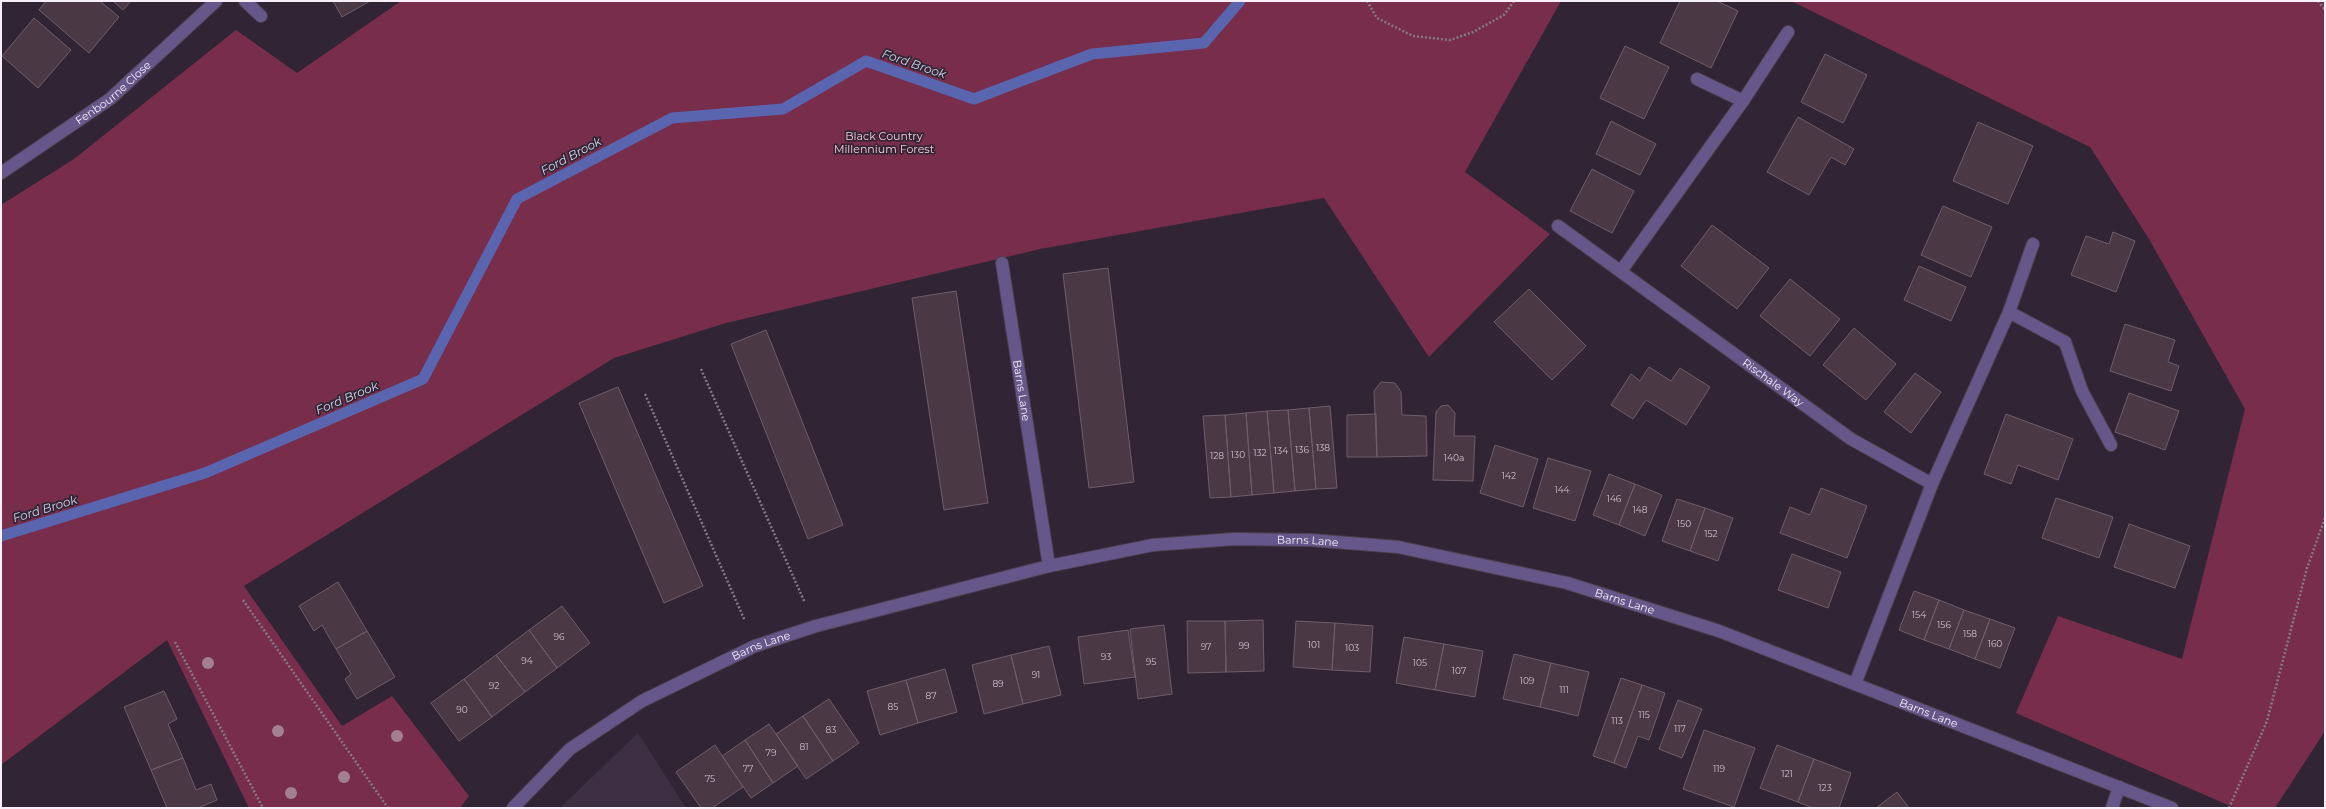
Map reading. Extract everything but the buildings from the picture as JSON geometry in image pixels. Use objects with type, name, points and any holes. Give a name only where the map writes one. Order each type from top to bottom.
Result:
[{"type":"street","name":"Fenbourne Close","points":[[1,173],[110,99],[216,1]]},
{"type":"street","points":[[245,1],[261,16]]},
{"type":"street","points":[[1621,271],[1743,101],[1788,32]]},
{"type":"street","points":[[1697,79],[1743,101]]},
{"type":"street","name":"Rischale Way","points":[[1558,226],[1852,440],[1932,484]]},
{"type":"street","points":[[1855,684],[1932,484],[2009,312],[2033,244]]},
{"type":"street","name":"Barns Lane","points":[[1002,263],[1049,566]]},
{"type":"street","points":[[2009,312],[2065,342],[2082,391],[2111,445]]},
{"type":"street","name":"Barns Lane","points":[[513,808],[570,749],[622,714],[642,701],[755,646],[816,626],[1049,566],[1153,545],[1234,539],[1311,540],[1398,547],[1567,583],[1646,606],[1719,631],[2172,808]]},
{"type":"street","points":[[2112,808],[2119,787]]},
{"type":"path","points":[[1367,1],[1377,18],[1413,36],[1450,40],[1474,32],[1504,16],[1514,1]]},
{"type":"path","points":[[2318,1],[2325,10]]},
{"type":"path","points":[[701,369],[816,626]]},
{"type":"path","points":[[644,394],[755,646]]},
{"type":"path","points":[[2229,808],[2267,721],[2307,568],[2325,518]]},
{"type":"path","points":[[242,600],[388,808]]},
{"type":"path","points":[[175,642],[263,808]]},
{"type":"shaded area","points":[[638,733],[686,808],[560,808]]},
{"type":"green space","name":"Black Country Millennium Forest","points":[[401,1],[1561,1],[1465,172],[1550,234],[1429,357],[1324,198],[1040,249],[726,323],[614,358],[244,586],[342,726],[392,696],[469,796],[460,808],[249,808],[167,640],[1,765],[1,205],[74,159],[236,30],[297,73]]},
{"type":"green space","points":[[1791,1],[2325,1],[2325,731],[2275,808],[2235,808],[2016,713],[2058,616],[2182,659],[2245,409],[2149,239],[2090,147]]},
{"type":"waterway","name":"Ford Brook","points":[[1,536],[205,473],[423,379],[517,199],[672,118],[783,109],[866,61],[974,99],[1092,54],[1204,43],[1240,1]]}]
